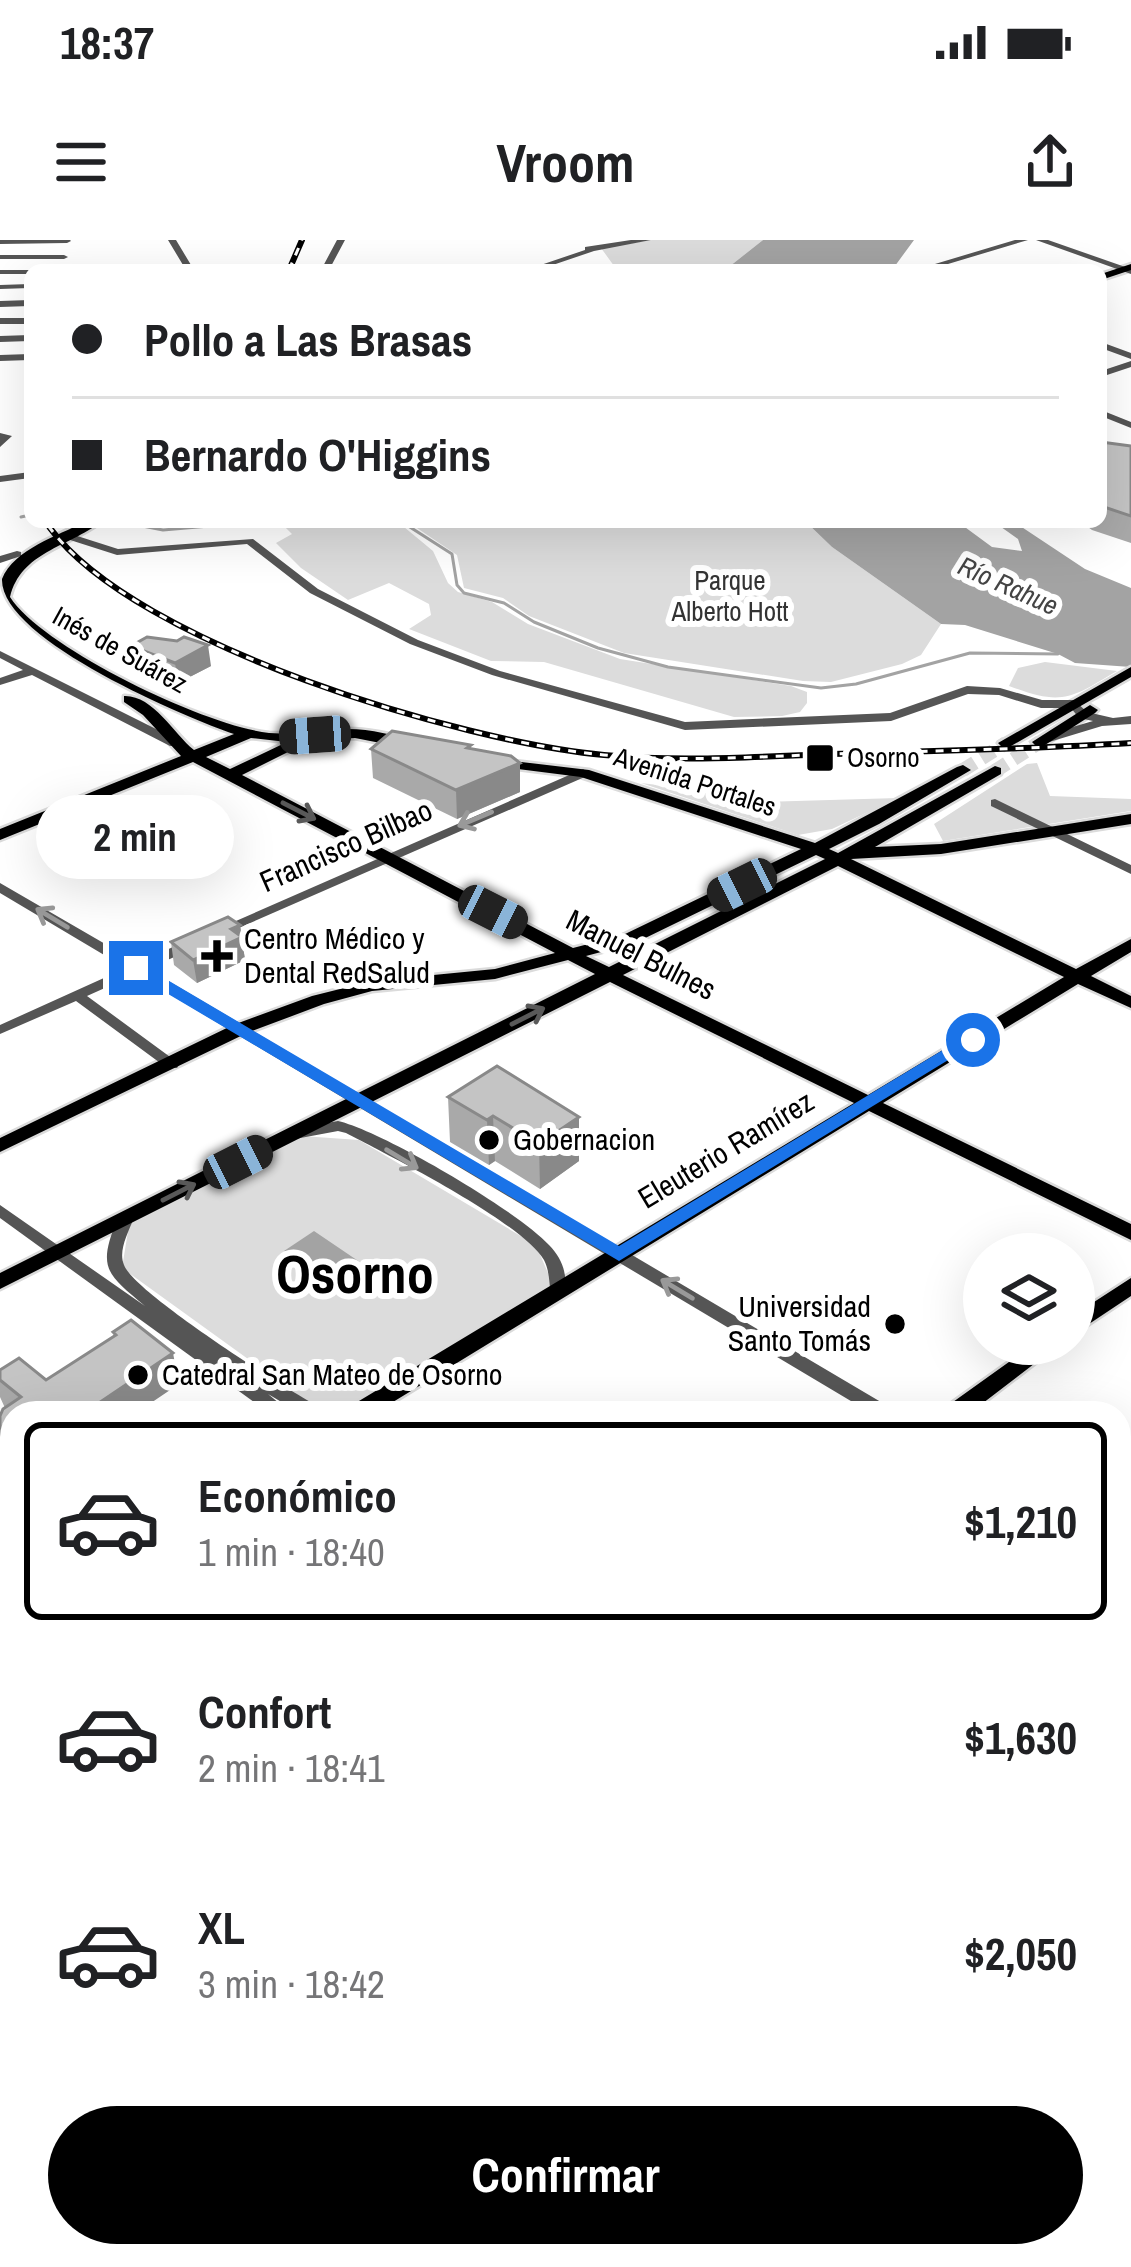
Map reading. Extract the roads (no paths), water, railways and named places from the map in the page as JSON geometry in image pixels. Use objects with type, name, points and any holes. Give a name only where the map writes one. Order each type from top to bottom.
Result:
[{"type":"main road","name":"Inés de Suárez","points":[[0,569],[17,554],[80,528]]},
{"type":"main road","name":"Inés de Suárez","points":[[85,528],[21,561],[4,586],[9,611],[48,645],[148,712],[190,754]]},
{"type":"main road","name":"Inés de Suárez","points":[[0,620],[140,693],[242,732]]},
{"type":"main road","points":[[1078,710],[1130,671]]},
{"type":"main road","points":[[1006,743],[1043,731],[1131,685]]},
{"type":"main road","points":[[0,830],[41,818],[242,732],[274,737],[361,734],[426,747]]},
{"type":"main road","points":[[230,775],[315,735]]},
{"type":"main road","points":[[0,830],[190,754],[261,757],[282,745],[274,737]]},
{"type":"main road","name":"Manuel Bulnes","points":[[190,754],[610,974],[1131,1233]]},
{"type":"main road","name":"Avenida Portales","points":[[466,755],[583,773],[841,856],[1084,973],[1131,1004]]},
{"type":"main road","points":[[0,1146],[240,1029],[296,1007],[373,986],[495,974],[577,956],[649,931],[906,805],[963,770]]},
{"type":"main road","points":[[0,1282],[908,824],[994,771]]},
{"type":"main road","points":[[841,856],[941,849],[1131,819]]},
{"type":"main road","points":[[908,824],[906,835],[913,842],[941,849]]},
{"type":"main road","name":"Eleuterio Ramírez","points":[[373,1401],[1131,944]]},
{"type":"main road","name":"Avenida Portales","points":[[1084,973],[1131,987]]},
{"type":"main road","points":[[1095,1311],[1131,1285]]},
{"type":"main road","points":[[971,1401],[1020,1365]]},
{"type":"street","points":[[545,264],[586,247],[647,240]]},
{"type":"street","points":[[941,264],[1024,240]]},
{"type":"street","points":[[1040,240],[1129,270]]},
{"type":"street","points":[[0,242],[67,241]]},
{"type":"street","points":[[0,257],[64,257]]},
{"type":"street","points":[[42,264],[44,257]]},
{"type":"street","points":[[71,537],[117,553],[249,541],[314,591],[414,642],[496,674],[686,726],[891,717],[946,694],[968,691],[1000,692],[1109,721]]},
{"type":"street","points":[[0,560],[17,554]]},
{"type":"street","name":"Manuel Bulnes","points":[[0,655],[190,754]]},
{"type":"street","points":[[0,682],[32,671]]},
{"type":"street","points":[[1025,700],[1043,731],[1131,720]]},
{"type":"street","name":"Francisco Bilbao","points":[[0,1030],[583,773]]},
{"type":"street","points":[[994,803],[1131,870]]},
{"type":"street","points":[[41,818],[124,872]]},
{"type":"street","points":[[0,887],[865,1401]]},
{"type":"street","points":[[77,995],[172,1065]]},
{"type":"street","points":[[294,1134],[338,1126],[351,1129],[531,1237],[555,1264],[560,1275],[556,1292]]},
{"type":"street","points":[[0,1210],[266,1401]]},
{"type":"street","points":[[124,1220],[113,1258],[119,1273],[188,1328],[297,1401]]},
{"type":"water","points":[[763,240],[914,240],[896,264],[733,264]]},
{"type":"water","name":"Río Rahue","points":[[812,528],[966,528],[992,547],[1022,551],[1018,539],[1002,528],[1023,528],[1085,569],[1131,588],[1131,667],[1075,663],[965,625],[941,624]]},
{"type":"water","points":[[314,1231],[373,1271],[343,1292],[284,1251]]},
{"type":"waterway","points":[[153,528],[186,528]]},
{"type":"waterway","points":[[411,528],[452,554],[457,585],[464,593],[504,603],[534,622],[598,648],[668,667],[821,688],[856,684],[970,653],[1058,654]]},
{"type":"tunnel","points":[[995,771],[1040,742]]},
{"type":"tunnel","points":[[963,770],[1006,743]]},
{"type":"railway","points":[[292,264],[302,240]]},
{"type":"railway","points":[[50,528],[93,571],[153,611],[226,648],[389,708],[543,746],[689,759],[1131,743]]},
{"type":"place","name":"Osorno","points":[[820,758]]},
{"type":"place","name":"Centro Médico y Dental RedSalud","points":[[217,956]]},
{"type":"place","name":"Gobernacion","points":[[489,1140]]},
{"type":"place","name":"Universidad Santo Tomás","points":[[895,1324]]},
{"type":"place","name":"Catedral San Mateo de Osorno","points":[[138,1375]]},
{"type":"district","name":"Osorno","points":[[355,1274]]},
{"type":"park label","name":"Parque Alberto Hott","points":[[730,596]]}]
